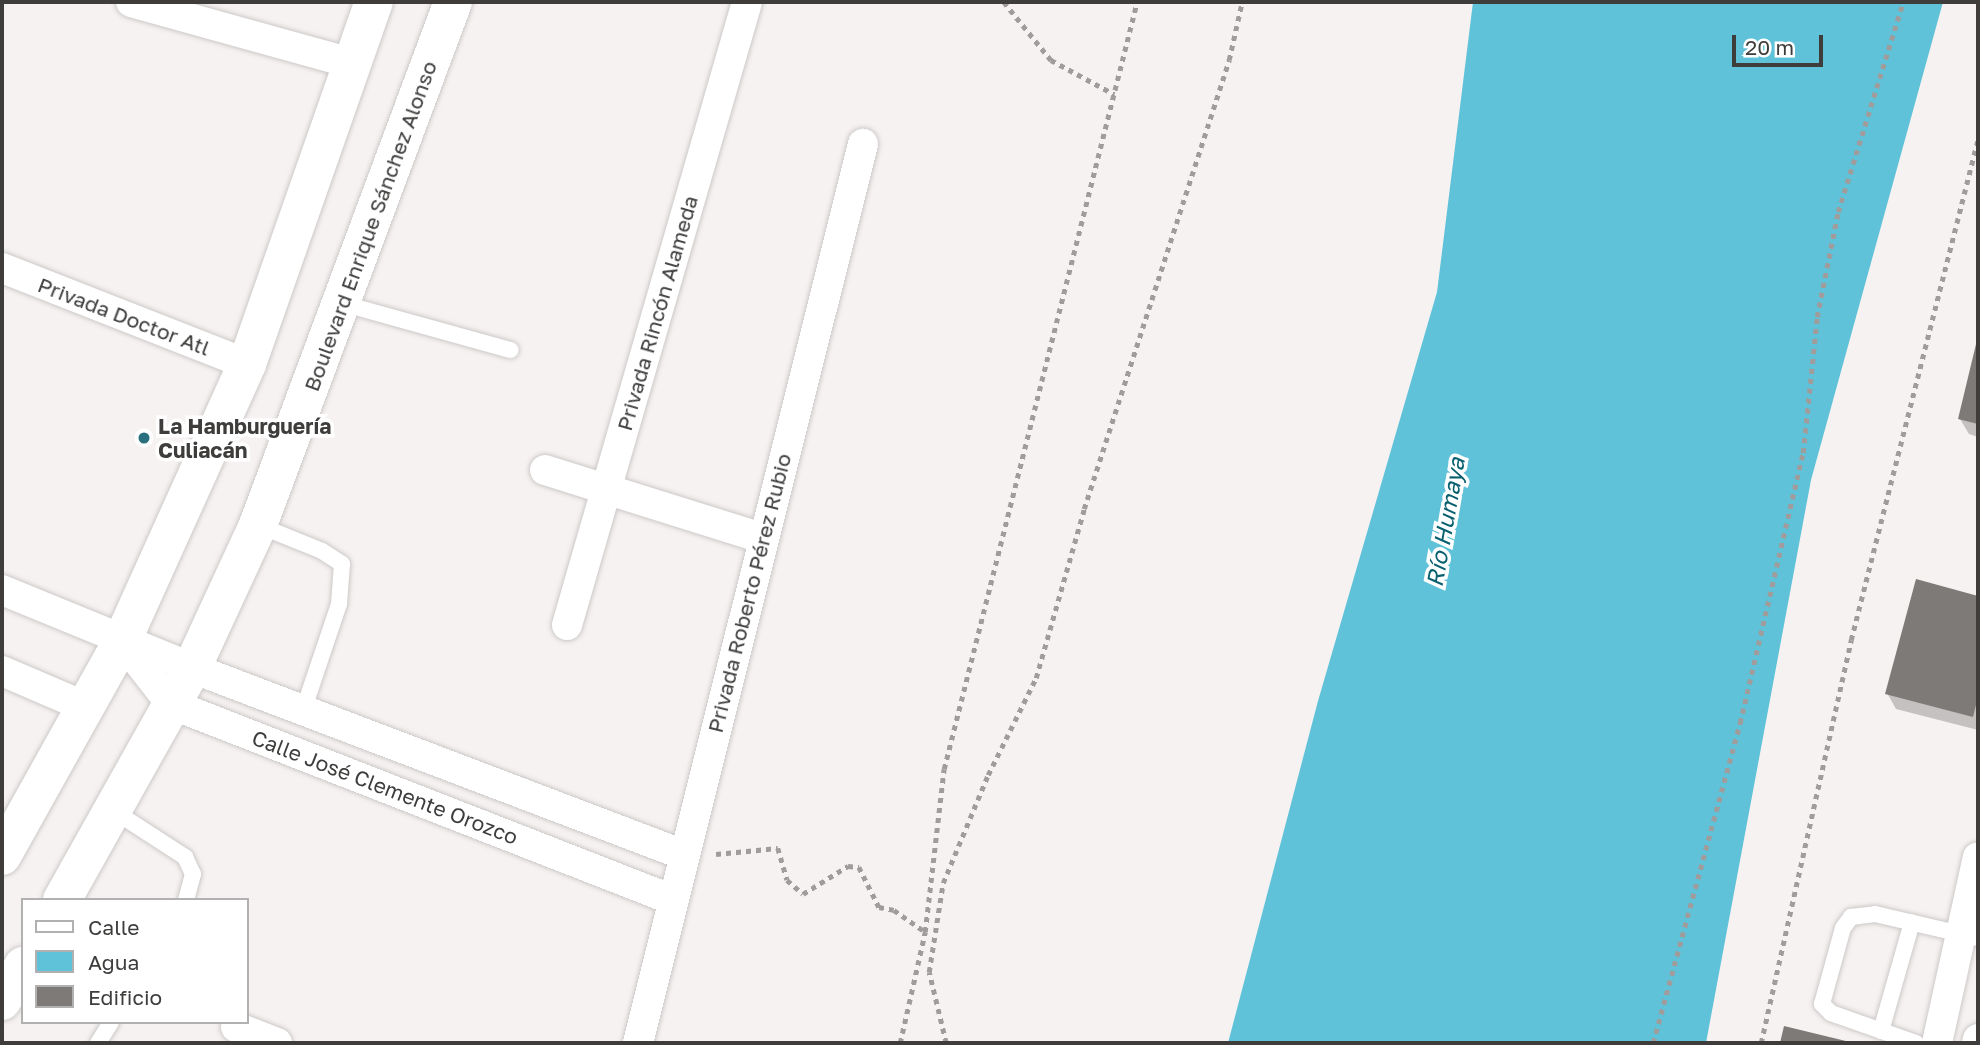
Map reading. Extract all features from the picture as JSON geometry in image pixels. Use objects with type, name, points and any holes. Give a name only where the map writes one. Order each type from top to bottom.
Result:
[{"type":"main road","points":[[2,856],[122,641],[247,364],[374,2]]},
{"type":"main road","name":"Boulevard Enrique Sánchez Alonso","points":[[63,898],[192,668],[258,525],[453,2]]},
{"type":"main road","points":[[2,1001],[21,968]]},
{"type":"street","points":[[131,2],[354,64]]},
{"type":"street","name":"Privada Rincón Alameda","points":[[566,625],[747,2]]},
{"type":"street","name":"Privada Roberto Pérez Rubio","points":[[638,1043],[762,538],[863,144]]},
{"type":"street","name":"Privada Doctor Atl","points":[[2,268],[247,364]]},
{"type":"street","points":[[545,470],[762,538]]},
{"type":"street","name":"Calle José Clemente Orozco","points":[[2,590],[122,641],[684,855]]},
{"type":"street","name":"Calle José Clemente Orozco","points":[[122,641],[171,704],[673,900]]},
{"type":"street","points":[[2,671],[86,707]]},
{"type":"street","points":[[1937,1043],[1972,921],[1978,857]]},
{"type":"street","points":[[236,1027],[277,1043]]},
{"type":"lane","points":[[341,303],[511,350]]},
{"type":"lane","points":[[258,525],[322,551],[342,564],[340,604],[303,711]]},
{"type":"lane","points":[[114,811],[185,857],[193,874],[187,898]]},
{"type":"lane","points":[[1916,1043],[1831,1013],[1822,1004],[1837,943],[1851,917],[1875,914],[1912,922],[1972,921]]},
{"type":"lane","points":[[1881,1031],[1912,922]]},
{"type":"lane","points":[[98,1043],[110,1024]]},
{"type":"path","points":[[1004,2],[1051,60],[1114,94]]},
{"type":"path","points":[[900,1043],[925,932],[944,769],[1138,2]]},
{"type":"path","points":[[946,1043],[929,972],[943,883],[988,775],[1036,678],[1084,509],[1229,60],[1241,2]]},
{"type":"path","points":[[1653,1043],[1740,723],[1803,453],[1816,317],[1838,212],[1903,2]]},
{"type":"path","points":[[1761,1043],[1851,640],[1978,139]]},
{"type":"path","points":[[684,855],[778,848],[787,880],[793,889],[803,894],[848,866],[859,867],[879,907],[894,910],[925,932]]},
{"type":"water","name":"Río Humaya","points":[[1473,2],[1943,2],[1811,480],[1706,1043],[1228,1043],[1318,701],[1437,292]]},
{"type":"building","points":[[1978,340],[1978,424],[1958,419]]},
{"type":"building","points":[[1916,579],[1978,596],[1978,697],[1973,717],[1885,694]]},
{"type":"building","points":[[1784,1026],[1850,1042],[1850,1043],[1780,1043]]},
{"type":"place","name":"La Hamburguería Culiacán","points":[[144,438]]}]
